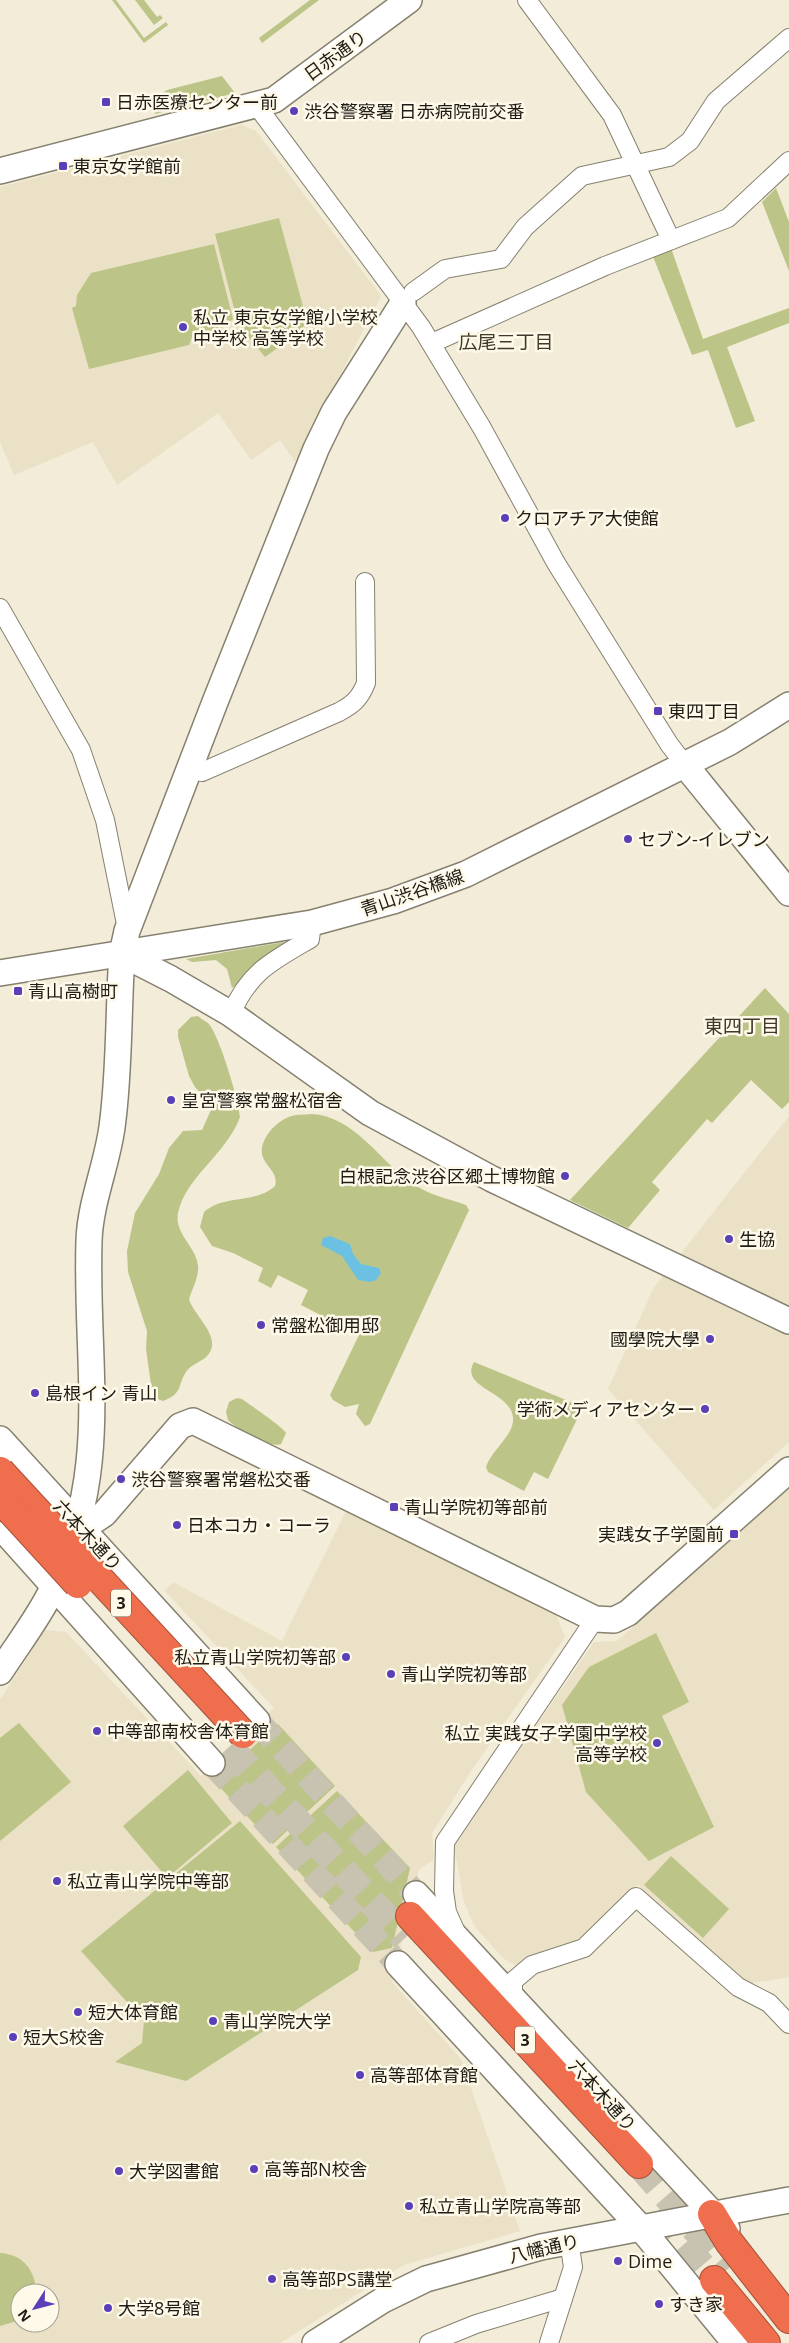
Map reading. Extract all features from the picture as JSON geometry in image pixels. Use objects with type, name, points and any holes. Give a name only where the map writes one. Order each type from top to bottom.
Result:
[{"type":"highway","name":"3","points":[[0,1471],[235,1741]]},
{"type":"highway","name":"3","points":[[0,1499],[235,1741]]},
{"type":"highway","name":"3","points":[[410,1916],[632,2170]]},
{"type":"highway","points":[[712,2214],[729,2242],[789,2319]]},
{"type":"highway","points":[[766,2343],[722,2274],[789,2340]]},
{"type":"street","name":"日赤通り","points":[[0,171],[257,106],[274,100],[409,0]]},
{"type":"street","points":[[527,0],[612,115],[671,240]]},
{"type":"street","points":[[125,942],[214,702],[316,449],[334,412],[408,297],[445,269],[501,259],[525,227],[582,176],[670,157],[690,141],[716,101],[789,38]]},
{"type":"street","points":[[257,106],[408,297],[556,563],[660,730],[685,765],[789,893]]},
{"type":"street","points":[[432,343],[605,266],[728,218],[789,161]]},
{"type":"street","points":[[190,770],[202,772],[340,712],[360,697],[366,683],[365,582]]},
{"type":"street","points":[[0,608],[81,750],[106,820],[125,942],[116,1097],[110,1145],[89,1240],[93,1433],[86,1496],[78,1524],[54,1588],[0,1672]]},
{"type":"street","name":"青山渋谷橋線","points":[[0,973],[125,942],[312,922],[393,901],[466,874],[746,734],[789,705]]},
{"type":"street","points":[[231,1014],[241,992],[252,977],[310,938],[312,922]]},
{"type":"street","points":[[125,942],[171,978],[231,1014],[338,1092],[379,1118],[492,1179],[789,1322]]},
{"type":"street","points":[[78,1524],[92,1522],[104,1514],[180,1426],[187,1422],[196,1422],[595,1619],[614,1620],[628,1613],[789,1470]]},
{"type":"street","name":"六本木通り","points":[[0,1439],[78,1524],[235,1741]]},
{"type":"street","points":[[0,1480],[61,1548],[66,1558]]},
{"type":"street","points":[[0,1526],[54,1588],[235,1741]]},
{"type":"street","points":[[459,1939],[448,1912],[444,1891],[444,1842],[595,1619]]},
{"type":"street","points":[[513,1997],[513,1981],[532,1965],[584,1948],[636,1897],[738,1986],[769,2003],[789,2024]]},
{"type":"street","name":"六本木通り","points":[[410,1916],[459,1939],[789,2298]]},
{"type":"street","points":[[398,1964],[640,2227],[735,2343]]},
{"type":"street","name":"八幡通り","points":[[315,2343],[383,2300],[426,2279],[569,2241],[789,2200]]},
{"type":"street","points":[[549,2343],[572,2267],[569,2241]]},
{"type":"street","points":[[429,2343],[476,2324],[564,2298]]},
{"type":"shaded area","name":"私立 東京女学館小学校 中学校 高等学校","points":[[241,125],[256,131],[381,296],[295,462],[280,440],[251,460],[218,413],[117,485],[93,442],[14,475],[0,442],[0,187]]},
{"type":"shaded area","name":"國學院大學","points":[[789,1116],[789,1442],[714,1510],[608,1389],[653,1289]]},
{"type":"shaded area","name":"私立 実践女子学園中学校 高等学校","points":[[789,1488],[789,1977],[746,1984],[638,1885],[581,1943],[519,1967],[504,1959],[475,1927],[464,1902],[454,1845],[594,1642],[617,1641]]},
{"type":"shaded area","name":"青山学院大学","points":[[346,1511],[556,1614],[565,1637],[473,1768],[432,1833],[434,1860],[419,1869],[392,1982],[461,2059],[520,2231],[404,2265],[280,2343],[0,2343],[0,1700],[45,1630],[66,1632],[201,1776],[274,1708],[165,1591],[173,1582],[282,1641]]},
{"type":"green space","points":[[112,0],[116,0],[144,38],[166,22],[168,25],[144,43]]},
{"type":"green space","points":[[135,0],[144,0],[157,17],[160,15],[163,18],[154,25]]},
{"type":"green space","points":[[310,0],[319,0],[262,43],[259,38]]},
{"type":"green space","points":[[222,76],[235,93],[155,114],[151,101],[167,90]]},
{"type":"green space","points":[[776,188],[789,222],[789,271],[762,202]]},
{"type":"green space","points":[[279,218],[307,321],[300,332],[265,357],[238,324],[215,234]]},
{"type":"green space","points":[[214,244],[233,319],[218,330],[192,337],[189,345],[89,369],[72,308],[76,306],[77,295],[91,273]]},
{"type":"green space","points":[[671,248],[703,339],[789,308],[789,323],[727,347],[755,421],[736,428],[708,350],[692,355],[652,254]]},
{"type":"green space","points":[[284,942],[287,949],[232,988],[227,969],[216,960],[192,962],[186,959]]},
{"type":"green space","points":[[765,988],[789,1014],[789,1102],[782,1109],[751,1080],[712,1123],[707,1119],[652,1182],[660,1190],[628,1228],[570,1200]]},
{"type":"green space","points":[[198,1016],[208,1023],[218,1040],[232,1083],[240,1117],[226,1143],[189,1188],[182,1200],[178,1213],[179,1227],[197,1259],[198,1266],[189,1299],[210,1334],[212,1348],[206,1357],[188,1369],[177,1392],[163,1401],[155,1398],[152,1392],[146,1349],[147,1331],[128,1272],[127,1251],[135,1213],[159,1174],[169,1148],[183,1131],[202,1130],[211,1110],[209,1103],[195,1087],[189,1076],[178,1037],[178,1030],[191,1017]]},
{"type":"green space","points":[[311,1114],[341,1122],[412,1183],[431,1193],[466,1205],[469,1210],[370,1424],[365,1426],[356,1414],[359,1404],[345,1407],[333,1400],[330,1395],[359,1335],[301,1305],[308,1290],[278,1275],[271,1288],[258,1281],[263,1268],[233,1253],[212,1246],[200,1227],[204,1212],[212,1206],[259,1195],[275,1186],[275,1177],[262,1154],[262,1148],[267,1136],[275,1126],[286,1118]]},
{"type":"green space","points":[[474,1362],[583,1407],[548,1479],[534,1472],[524,1491],[488,1472],[486,1467],[489,1460],[507,1436],[513,1424],[513,1417],[510,1408],[504,1401],[473,1378],[471,1371]]},
{"type":"green space","points":[[237,1398],[242,1399],[284,1430],[286,1433],[281,1444],[269,1444],[261,1441],[228,1420],[226,1412],[229,1402]]},
{"type":"green space","points":[[656,1633],[689,1702],[662,1716],[714,1827],[649,1861],[586,1792],[562,1705],[589,1667]]},
{"type":"green space","points":[[19,1723],[71,1782],[0,1841],[0,1738]]},
{"type":"green space","points":[[278,1724],[335,1786],[273,1844],[215,1782]]},
{"type":"green space","points":[[188,1770],[232,1823],[167,1878],[123,1826]]},
{"type":"green space","points":[[337,1791],[410,1868],[392,1948],[373,1952],[276,1847]]},
{"type":"green space","points":[[240,1821],[361,1957],[358,1970],[186,2081],[115,2062],[142,2043],[144,2021],[81,1951]]},
{"type":"green space","points":[[671,1856],[729,1909],[703,1938],[644,1885]]},
{"type":"green space","points":[[0,2253],[15,2257],[27,2265],[35,2283],[10,2283],[10,2323],[0,2326]]},
{"type":"water","points":[[330,1236],[350,1244],[353,1254],[361,1264],[379,1268],[381,1273],[376,1280],[370,1282],[358,1280],[342,1256],[321,1245],[323,1238]]},
{"type":"tunnel","points":[[257,1721],[416,1894]]},
{"type":"tunnel","points":[[229,1747],[405,1938]]},
{"type":"tunnel","points":[[212,1763],[398,1964]]},
{"type":"tunnel","points":[[639,2164],[729,2268]]},
{"type":"tunnel","points":[[656,2213],[714,2280]]},
{"type":"place","name":"日赤医療センター前","points":[[106,102]]},
{"type":"place","name":"渋谷警察署 日赤病院前交番","points":[[294,111]]},
{"type":"place","name":"東京女学館前","points":[[63,166]]},
{"type":"place","name":"私立 東京女学館小学校 中学校 高等学校","points":[[183,327]]},
{"type":"place","name":"クロアチア大使館","points":[[505,518]]},
{"type":"place","name":"東四丁目","points":[[658,711]]},
{"type":"place","name":"セブン-イレブン","points":[[628,839]]},
{"type":"place","name":"青山高樹町","points":[[18,991]]},
{"type":"place","name":"皇宮警察常盤松宿舎","points":[[171,1100]]},
{"type":"place","name":"白根記念渋谷区郷土博物館","points":[[565,1176]]},
{"type":"place","name":"生協","points":[[729,1239]]},
{"type":"place","name":"常盤松御用邸","points":[[261,1325]]},
{"type":"place","name":"國學院大學","points":[[710,1339]]},
{"type":"place","name":"島根イン 青山","points":[[35,1393]]},
{"type":"place","name":"学術メディアセンター","points":[[705,1409]]},
{"type":"place","name":"渋谷警察署常磐松交番","points":[[121,1479]]},
{"type":"place","name":"青山学院初等部前","points":[[394,1507]]},
{"type":"place","name":"日本コカ・コーラ","points":[[177,1525]]},
{"type":"place","name":"実践女子学園前","points":[[734,1534]]},
{"type":"place","name":"私立青山学院初等部","points":[[346,1657]]},
{"type":"place","name":"青山学院初等部","points":[[391,1674]]},
{"type":"place","name":"中等部南校舎体育館","points":[[97,1731]]},
{"type":"place","name":"私立 実践女子学園中学校 高等学校","points":[[657,1743]]},
{"type":"place","name":"私立青山学院中等部","points":[[57,1881]]},
{"type":"place","name":"短大体育館","points":[[78,2012]]},
{"type":"place","name":"青山学院大学","points":[[213,2021]]},
{"type":"place","name":"短大S校舎","points":[[13,2037]]},
{"type":"place","name":"高等部体育館","points":[[360,2075]]},
{"type":"place","name":"高等部N校舎","points":[[254,2169]]},
{"type":"place","name":"大学図書館","points":[[119,2171]]},
{"type":"place","name":"私立青山学院高等部","points":[[409,2206]]},
{"type":"place","name":"Dime","points":[[618,2261]]},
{"type":"place","name":"高等部PS講堂","points":[[272,2279]]},
{"type":"place","name":"すき家","points":[[659,2304]]},
{"type":"place","name":"大学8号館","points":[[108,2308]]},
{"type":"district","name":"広尾三丁目","points":[[506,342]]},
{"type":"district","name":"東四丁目","points":[[742,1026]]}]
